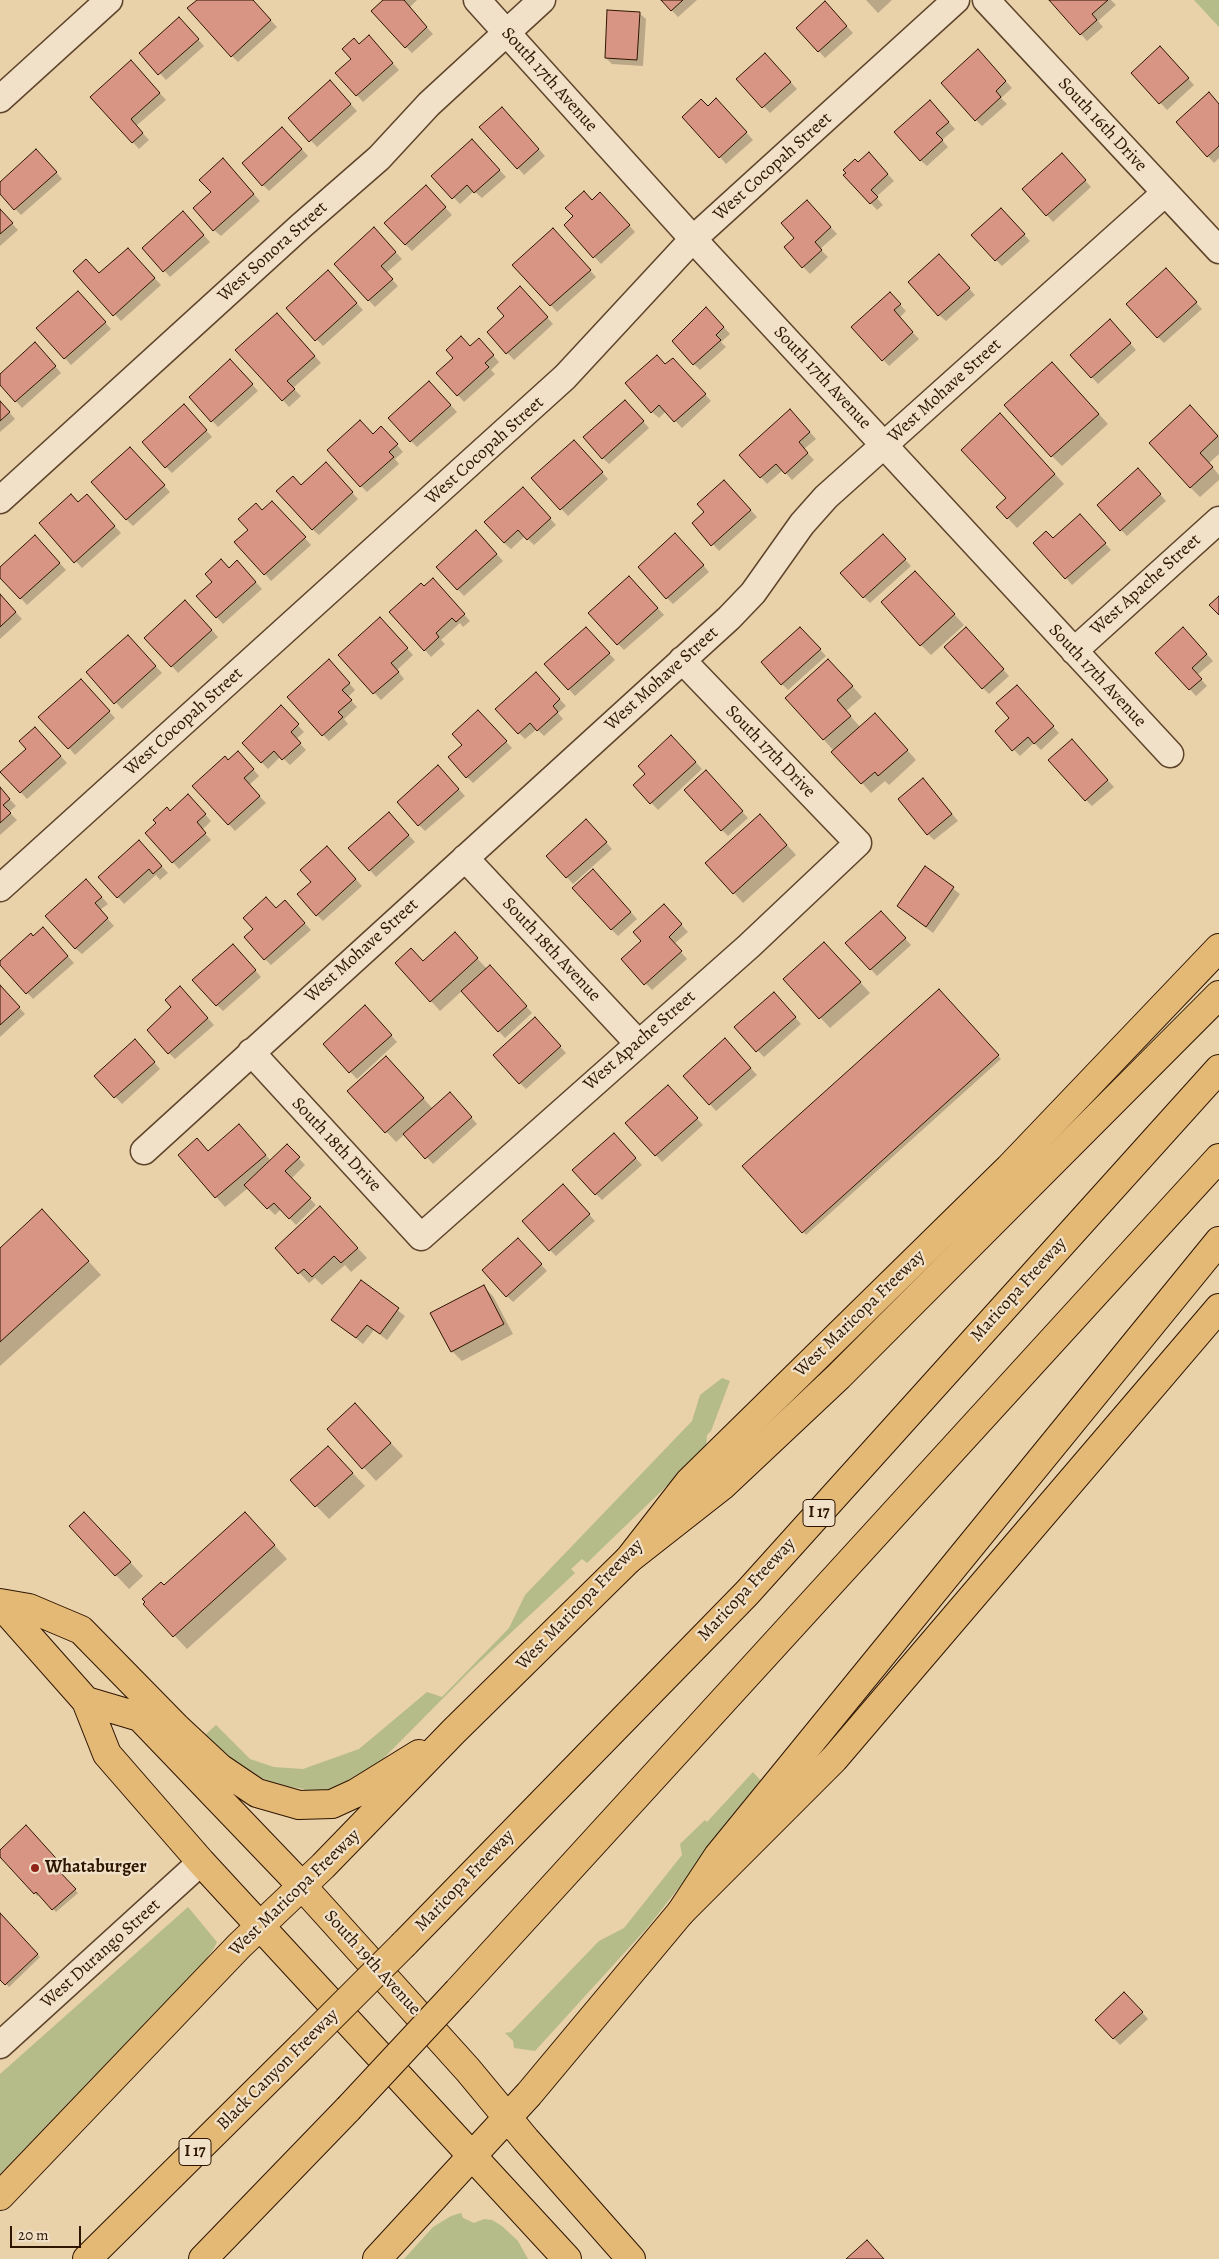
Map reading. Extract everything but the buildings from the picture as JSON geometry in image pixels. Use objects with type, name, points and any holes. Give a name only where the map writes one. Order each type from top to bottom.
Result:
[{"type":"main road","name":"West Maricopa Freeway","points":[[0,2196],[261,1926],[400,1789],[454,1731],[629,1559],[689,1482],[1009,1168],[1219,948]]},
{"type":"main road","points":[[629,1559],[722,1486],[832,1382],[1219,995]]},
{"type":"main road","name":"Maricopa Freeway","points":[[404,1944],[747,1593],[1219,1069]]},
{"type":"main road","points":[[203,2259],[348,2109],[458,1991],[1219,1158]]},
{"type":"main road","points":[[681,1912],[718,1856],[1219,1241]]},
{"type":"main road","points":[[377,2259],[507,2118],[681,1912],[834,1759],[1219,1308]]},
{"type":"main road","points":[[0,1603],[35,1611],[81,1630],[164,1716],[220,1768],[246,1787],[270,1797],[298,1805],[332,1804],[378,1780],[454,1731]]},
{"type":"main road","points":[[0,1603],[86,1701],[107,1754],[201,1862],[567,2259]]},
{"type":"main road","name":"South 19th Avenue","points":[[86,1701],[140,1717],[302,1886],[468,2070],[507,2118],[631,2259]]},
{"type":"main road","name":"Black Canyon Freeway","points":[[87,2259],[404,1944]]},
{"type":"street","points":[[0,99],[109,0]]},
{"type":"street","name":"South 17th Avenue","points":[[477,0],[694,239],[1170,754]]},
{"type":"street","name":"West Sonora Street","points":[[0,500],[293,232],[379,158],[429,104],[542,0]]},
{"type":"street","name":"West Cocopah Street","points":[[0,888],[565,377],[694,239],[956,0]]},
{"type":"street","name":"South 16th Drive","points":[[986,0],[1219,250]]},
{"type":"street","name":"West Mohave Street","points":[[144,1151],[729,618],[752,593],[802,524],[826,497],[1165,193]]},
{"type":"street","name":"West Apache Street","points":[[1074,651],[1219,520]]},
{"type":"street","name":"South 17th Drive","points":[[682,660],[858,843]]},
{"type":"street","name":"West Apache Street","points":[[421,1237],[749,946],[858,843]]},
{"type":"street","name":"South 18th Avenue","points":[[465,858],[638,1043]]},
{"type":"street","name":"South 18th Drive","points":[[251,1052],[421,1237]]},
{"type":"street","name":"West Durango Street","points":[[0,2045],[201,1862]]},
{"type":"green space","points":[[1194,0],[1219,0],[1219,27]]},
{"type":"green space","points":[[722,1378],[730,1381],[711,1431],[707,1435],[706,1448],[587,1563],[582,1559],[571,1569],[575,1573],[471,1670],[369,1773],[329,1792],[307,1794],[304,1789],[278,1785],[247,1772],[205,1735],[216,1725],[250,1759],[274,1767],[303,1769],[359,1749],[427,1692],[442,1697],[509,1628],[525,1595],[692,1421],[700,1395]]},
{"type":"green space","points":[[753,1772],[762,1782],[647,1928],[535,2051],[514,2048],[513,2041],[505,2033],[511,2032],[599,1941],[624,1928],[682,1855],[680,1844],[705,1820],[707,1822]]},
{"type":"green space","points":[[188,1907],[217,1942],[214,1948],[204,1962],[0,2174],[0,2074]]},
{"type":"green space","points":[[461,2213],[463,2218],[474,2223],[484,2219],[492,2220],[502,2226],[518,2241],[528,2259],[404,2259],[433,2227],[451,2216]]},
{"type":"place","name":"Whataburger","points":[[35,1868]]}]
